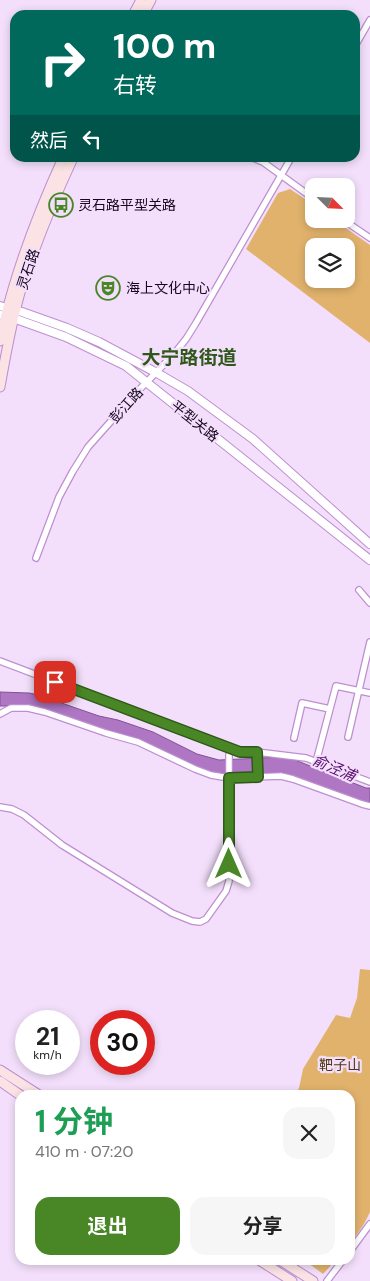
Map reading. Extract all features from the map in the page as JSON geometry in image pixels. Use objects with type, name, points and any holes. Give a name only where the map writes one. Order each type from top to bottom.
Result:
[{"type":"main road","name":"灵石路","points":[[0,341],[14,282],[31,234],[61,162]]},
{"type":"main road","name":"灵石路","points":[[0,387],[7,313],[22,287],[38,240],[71,162]]},
{"type":"main road","points":[[0,1070],[31,1090]]},
{"type":"main road","points":[[0,1081],[15,1092]]},
{"type":"main road","points":[[267,1265],[292,1281]]},
{"type":"main road","points":[[288,1265],[313,1281]]},
{"type":"street","points":[[360,37],[370,20]]},
{"type":"street","points":[[263,162],[305,192]]},
{"type":"street","name":"彭江路","points":[[36,558],[59,497],[88,447],[180,347],[196,323],[289,162]]},
{"type":"street","points":[[355,228],[370,238]]},
{"type":"street","name":"平型关路","points":[[7,313],[75,332],[99,342],[188,391],[253,439],[370,544]]},
{"type":"street","name":"平型关路","points":[[7,313],[99,352],[126,366],[370,560]]},
{"type":"street","points":[[359,590],[370,603]]},
{"type":"street","points":[[348,738],[370,642]]},
{"type":"street","points":[[0,661],[240,752],[257,752],[306,758],[370,782]]},
{"type":"street","points":[[316,762],[336,686],[370,693]]},
{"type":"street","points":[[294,738],[302,703],[330,709]]},
{"type":"street","points":[[0,714],[11,708],[28,708],[45,712],[138,742],[195,770],[211,775],[229,777],[281,776],[370,806]]},
{"type":"street","points":[[257,752],[258,777]]},
{"type":"street","points":[[0,807],[12,809],[24,815],[62,845],[172,912],[192,921],[200,922],[206,919],[226,891],[230,881],[229,755]]},
{"type":"street","points":[[355,1244],[370,1224]]},
{"type":"street","points":[[327,1281],[339,1265]]},
{"type":"green space","points":[[290,189],[305,199],[305,228],[346,228],[370,245],[370,343],[246,249],[278,193]]},
{"type":"green space","name":"靶子山","points":[[360,969],[370,970],[370,1212],[355,1237],[355,1090],[298,1090],[303,1069],[336,1015],[350,1018],[357,998]]},
{"type":"green space","points":[[311,1265],[331,1265],[323,1274]]},
{"type":"shaded area","points":[[0,692],[39,695],[153,732],[197,754],[219,760],[283,757],[295,760],[370,788],[370,804],[284,773],[217,774],[207,772],[176,757],[22,706],[0,706]]},
{"type":"place","name":"灵石路平型关路","points":[[61,205]]},
{"type":"place","name":"海上文化中心","points":[[108,288]]},
{"type":"district","name":"大宁路街道","points":[[189,357]]},
{"type":"route","points":[[55,682],[240,752],[257,752],[258,777],[229,778],[229,864]]},
{"type":"water label","name":"俞泾浦","points":[[334,768]]}]
